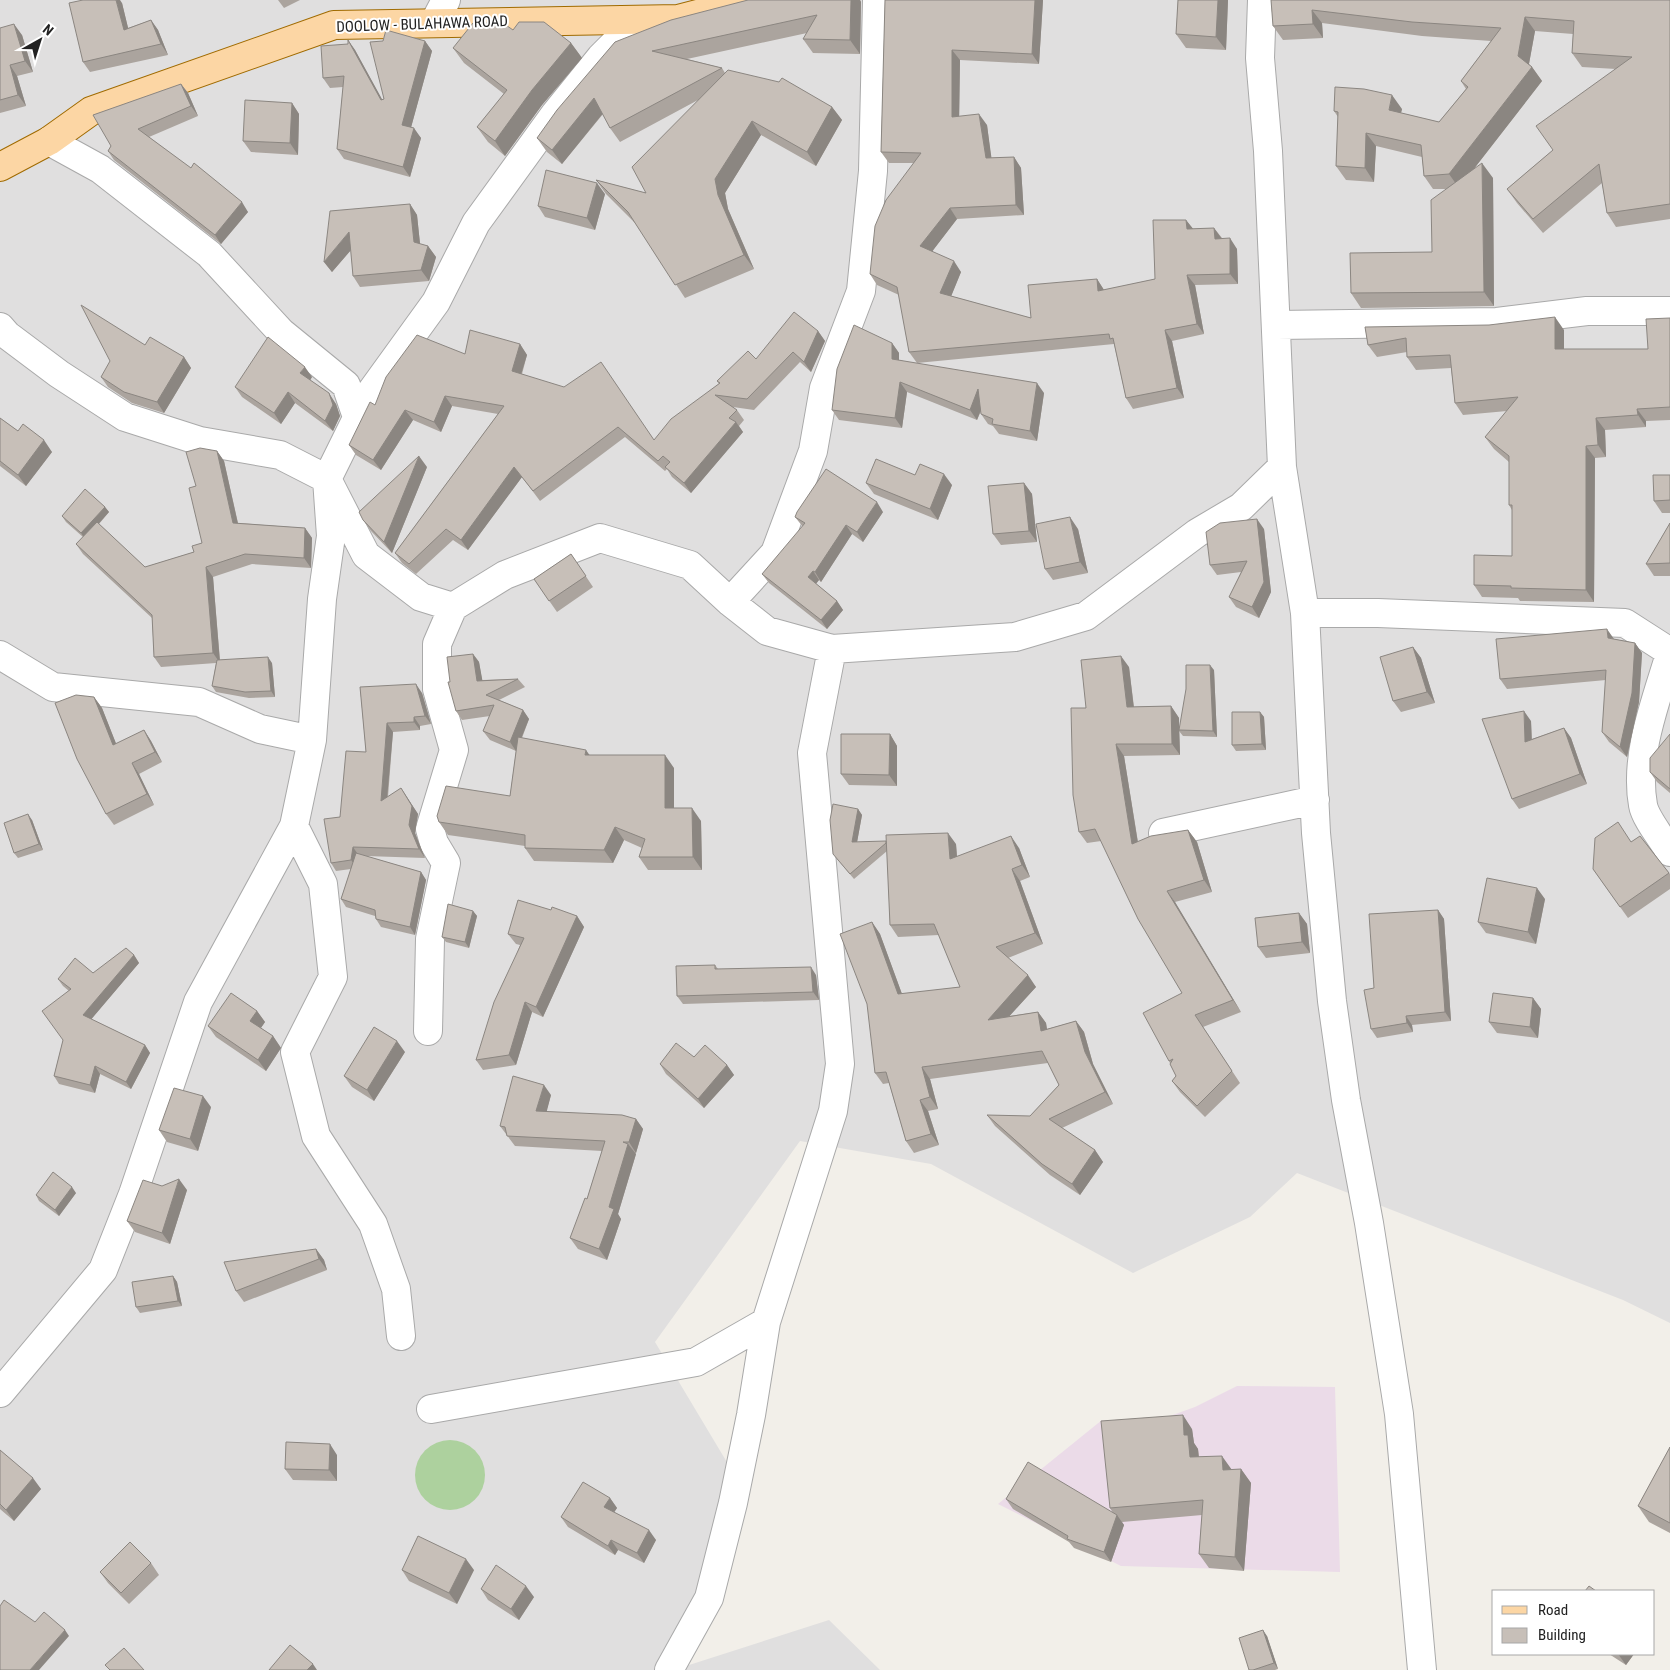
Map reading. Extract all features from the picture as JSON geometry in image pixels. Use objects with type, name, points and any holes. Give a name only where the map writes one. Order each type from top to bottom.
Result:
[{"type":"main road","name":"DOOLOW - BULAHAWA ROAD","points":[[0,167],[50,141],[92,111],[334,25],[440,11],[678,19],[752,0]]},
{"type":"street","points":[[730,602],[774,553],[813,451],[824,388],[861,292],[873,171],[877,0]]},
{"type":"street","points":[[1262,0],[1260,58],[1268,151],[1282,467],[1304,613],[1315,800],[1336,1030],[1399,1414],[1422,1670]]},
{"type":"street","points":[[0,1393],[103,1270],[134,1194],[198,1002],[294,826],[312,740],[322,599],[331,536],[328,479],[357,417],[368,396],[436,302],[476,223],[555,114],[615,44],[678,19]]},
{"type":"street","points":[[50,141],[100,169],[209,254],[280,332],[346,385],[357,417]]},
{"type":"street","points":[[1277,325],[1496,322],[1587,311],[1670,311]]},
{"type":"street","points":[[0,327],[7,335],[59,374],[125,417],[200,441],[280,455],[328,479],[366,555],[421,597],[453,607]]},
{"type":"street","points":[[428,1031],[430,939],[446,863],[434,843],[430,829],[454,750],[437,689],[437,644],[453,607],[505,576],[600,538],[690,565],[730,602],[766,631],[832,649],[1015,637],[1086,616],[1197,533],[1241,507],[1282,467]]},
{"type":"street","points":[[1304,613],[1378,613],[1625,623],[1670,653],[1651,717],[1642,767],[1643,807],[1670,852]]},
{"type":"street","points":[[669,1670],[709,1598],[733,1503],[751,1415],[766,1322],[833,1111],[840,1064],[812,753],[832,649]]},
{"type":"street","points":[[0,655],[53,687],[199,702],[260,729],[312,740]]},
{"type":"street","points":[[1163,833],[1315,800]]},
{"type":"street","points":[[294,826],[323,884],[333,977],[295,1052],[316,1136],[373,1224],[396,1289],[401,1336]]},
{"type":"street","points":[[431,1409],[696,1362],[766,1322]]},
{"type":"shaded area","points":[[0,0],[1670,0],[1670,1323],[1623,1300],[1297,1173],[1250,1217],[1133,1273],[931,1164],[800,1141],[655,1342],[731,1469],[686,1666],[829,1620],[880,1670],[0,1670]]},
{"type":"shaded area","points":[[1237,1386],[1335,1387],[1340,1572],[1121,1566],[998,1504],[1102,1420],[1117,1435],[1195,1407]]},
{"type":"green space","points":[[443,1440],[457,1440],[470,1446],[479,1455],[485,1468],[483,1488],[475,1500],[457,1510],[443,1510],[430,1504],[421,1495],[415,1482],[415,1468],[421,1455],[430,1446]]},
{"type":"building","points":[[83,0],[116,0],[124,30],[151,20],[161,44],[83,62],[69,3]]},
{"type":"building","points":[[748,0],[851,0],[850,40],[803,39],[817,15],[652,51],[722,68],[610,128],[594,98],[552,150],[537,138],[557,110],[615,42],[671,20]]},
{"type":"building","points":[[885,0],[1035,0],[1032,54],[952,50],[952,117],[979,114],[986,158],[1014,157],[1016,205],[950,208],[920,246],[954,261],[940,293],[1031,318],[1028,285],[1097,279],[1098,291],[1155,279],[1153,220],[1186,220],[1187,229],[1214,228],[1215,239],[1230,238],[1230,274],[1187,275],[1197,324],[1165,330],[1177,388],[1126,398],[1113,338],[1110,339],[1109,334],[909,352],[897,287],[870,274],[875,226],[886,200],[921,153],[881,152]]},
{"type":"building","points":[[1178,0],[1218,0],[1216,37],[1176,34]]},
{"type":"building","points":[[1271,0],[1670,0],[1670,204],[1607,213],[1599,164],[1533,219],[1507,189],[1553,150],[1536,126],[1632,57],[1572,53],[1574,21],[1525,17],[1518,56],[1532,67],[1449,174],[1424,176],[1421,145],[1366,133],[1365,168],[1336,166],[1338,112],[1334,111],[1335,87],[1364,89],[1392,95],[1389,110],[1439,122],[1468,87],[1461,81],[1501,28],[1412,22],[1312,10],[1313,24],[1273,26]]},
{"type":"building","points":[[519,22],[544,22],[571,43],[532,90],[495,141],[477,127],[507,90],[453,48],[473,23],[503,23],[513,30]]},
{"type":"building","points":[[14,24],[25,61],[10,65],[18,95],[0,100],[0,28]]},
{"type":"building","points":[[386,30],[425,41],[402,125],[414,128],[403,167],[337,149],[344,76],[323,78],[321,46],[348,44],[348,40],[381,100],[384,99],[370,42],[383,41]]},
{"type":"building","points":[[728,70],[779,82],[782,78],[832,107],[807,152],[752,121],[715,179],[718,195],[744,255],[675,285],[628,212],[596,180],[646,193],[632,167]]},
{"type":"building","points":[[181,84],[191,106],[138,129],[191,168],[194,163],[242,202],[215,235],[108,151],[111,146],[93,115]]},
{"type":"building","points":[[245,100],[292,103],[290,143],[243,141]]},
{"type":"building","points":[[1482,163],[1484,292],[1351,293],[1350,253],[1432,252],[1431,200]]},
{"type":"building","points":[[546,170],[597,183],[587,218],[538,206]]},
{"type":"building","points":[[410,204],[414,242],[428,246],[421,270],[353,276],[349,232],[324,262],[330,211]]},
{"type":"building","points":[[81,305],[145,345],[150,337],[184,357],[157,402],[124,392],[101,377],[110,361]]},
{"type":"building","points":[[794,312],[818,331],[804,362],[793,352],[747,399],[715,395],[737,410],[729,418],[736,422],[684,483],[665,467],[670,462],[663,456],[658,461],[618,427],[533,491],[514,467],[461,540],[446,529],[409,564],[395,553],[504,406],[445,396],[434,422],[405,410],[373,460],[349,445],[370,402],[375,405],[386,377],[417,335],[465,354],[470,330],[520,344],[512,371],[564,387],[601,362],[654,440],[671,419],[720,383],[717,381],[748,351],[756,359]]},
{"type":"building","points":[[1555,317],[1555,349],[1648,349],[1646,319],[1670,318],[1670,407],[1637,409],[1638,415],[1596,418],[1598,445],[1586,446],[1586,590],[1474,585],[1474,555],[1512,556],[1512,505],[1509,505],[1509,456],[1485,437],[1518,397],[1455,403],[1450,355],[1407,357],[1406,338],[1368,345],[1365,327],[1489,325]]},
{"type":"building","points":[[854,325],[892,343],[892,359],[1037,383],[1030,431],[992,424],[993,419],[981,414],[978,389],[970,410],[900,382],[895,418],[832,410],[837,369]]},
{"type":"building","points":[[268,337],[305,367],[300,373],[329,393],[333,405],[325,421],[288,392],[274,413],[235,387]]},
{"type":"building","points":[[0,418],[18,431],[23,424],[44,440],[18,475],[0,461]]},
{"type":"building","points":[[200,448],[217,451],[233,523],[305,528],[304,558],[245,554],[206,567],[213,653],[154,657],[152,615],[76,544],[97,522],[145,567],[194,552],[192,546],[202,543],[189,488],[196,486],[186,452]]},
{"type":"building","points":[[419,456],[384,542],[363,520],[359,512]]},
{"type":"building","points":[[876,459],[915,475],[920,464],[944,474],[930,509],[866,483]]},
{"type":"building","points":[[826,469],[877,502],[857,532],[846,525],[815,572],[813,571],[808,577],[837,601],[821,620],[762,574],[805,523],[795,517]]},
{"type":"building","points":[[1653,475],[1670,475],[1670,500],[1654,501]]},
{"type":"building","points":[[1024,483],[1029,531],[993,534],[988,486]]},
{"type":"building","points":[[85,489],[105,507],[81,533],[62,516]]},
{"type":"building","points":[[1070,517],[1080,562],[1045,569],[1036,524]]},
{"type":"building","points":[[1257,519],[1264,582],[1252,607],[1229,597],[1247,561],[1210,565],[1206,532],[1220,523]]},
{"type":"building","points":[[1670,523],[1670,563],[1646,564]]},
{"type":"building","points":[[571,554],[586,576],[549,601],[534,579]]},
{"type":"building","points":[[1607,629],[1608,638],[1635,643],[1632,693],[1620,747],[1602,732],[1606,670],[1500,679],[1496,639]]},
{"type":"building","points":[[1413,647],[1427,692],[1393,701],[1380,657]]},
{"type":"building","points":[[473,654],[477,681],[518,679],[486,695],[523,710],[510,742],[483,731],[494,705],[456,711],[448,682],[450,682],[447,657]]},
{"type":"building","points":[[1121,656],[1127,707],[1171,706],[1172,744],[1116,744],[1132,844],[1151,836],[1188,830],[1204,880],[1167,891],[1233,1000],[1195,1015],[1232,1071],[1197,1106],[1172,1081],[1176,1076],[1170,1064],[1173,1059],[1169,1061],[1143,1013],[1182,993],[1138,919],[1095,829],[1079,832],[1073,795],[1071,708],[1086,708],[1081,660]]},
{"type":"building","points":[[268,657],[271,691],[245,692],[212,686],[217,660]]},
{"type":"building","points":[[1186,665],[1210,665],[1213,731],[1179,730],[1186,689]]},
{"type":"building","points":[[416,684],[425,716],[414,717],[414,722],[387,723],[381,801],[401,788],[412,806],[409,825],[419,849],[353,847],[351,860],[331,863],[324,819],[340,817],[346,751],[366,752],[360,687]]},
{"type":"building","points":[[76,695],[94,697],[113,745],[144,730],[155,752],[132,763],[147,794],[106,814],[77,759],[55,703]]},
{"type":"building","points":[[1524,711],[1525,742],[1564,728],[1580,774],[1512,799],[1482,719]]},
{"type":"building","points":[[1232,712],[1260,712],[1262,744],[1232,745]]},
{"type":"building","points":[[841,734],[890,734],[889,775],[841,774]]},
{"type":"building","points":[[1670,734],[1670,789],[1650,772],[1650,758]]},
{"type":"building","points":[[518,737],[586,750],[585,755],[665,755],[665,808],[692,808],[693,857],[639,857],[645,839],[615,827],[604,850],[525,848],[525,835],[439,822],[437,816],[446,786],[510,796]]},
{"type":"building","points":[[833,804],[858,809],[852,842],[886,841],[850,874],[833,854],[830,820]]},
{"type":"building","points":[[28,814],[39,844],[14,853],[4,823]]},
{"type":"building","points":[[1618,822],[1631,842],[1640,836],[1669,873],[1620,907],[1593,869],[1595,838]]},
{"type":"building","points":[[948,833],[950,859],[1011,836],[1022,865],[1012,869],[1035,933],[996,947],[1028,975],[988,1020],[1038,1012],[1041,1031],[1076,1021],[1085,1052],[1105,1092],[1049,1119],[1095,1150],[1072,1184],[1042,1164],[987,1115],[1030,1116],[1059,1085],[1042,1051],[922,1067],[930,1097],[920,1100],[931,1134],[906,1141],[886,1072],[875,1073],[867,1004],[840,934],[872,922],[898,994],[960,987],[934,924],[890,925],[886,835]]},
{"type":"building","points":[[356,853],[421,872],[410,927],[376,919],[375,910],[341,899]]},
{"type":"building","points":[[1487,878],[1537,888],[1528,932],[1478,922]]},
{"type":"building","points":[[518,900],[551,910],[552,907],[577,916],[536,1007],[525,1002],[509,1055],[476,1060],[494,1002],[524,938],[508,934]]},
{"type":"building","points":[[448,904],[473,911],[465,942],[442,937]]},
{"type":"building","points":[[1438,910],[1445,1012],[1406,1016],[1407,1023],[1371,1029],[1364,990],[1374,988],[1369,914]]},
{"type":"building","points":[[1299,913],[1302,942],[1258,947],[1255,918]]},
{"type":"building","points":[[126,948],[134,955],[83,1015],[145,1045],[126,1082],[95,1066],[90,1085],[54,1076],[63,1040],[42,1011],[71,989],[58,979],[75,958],[93,973]]},
{"type":"building","points":[[715,965],[715,969],[811,967],[813,992],[677,996],[676,966]]},
{"type":"building","points":[[231,993],[257,1011],[250,1021],[273,1036],[258,1060],[208,1026]]},
{"type":"building","points":[[1493,993],[1533,998],[1530,1027],[1489,1022]]},
{"type":"building","points":[[374,1027],[397,1041],[367,1090],[344,1076]]},
{"type":"building","points":[[676,1043],[694,1057],[705,1045],[727,1065],[698,1099],[660,1064]]},
{"type":"building","points":[[513,1076],[544,1085],[536,1111],[622,1115],[636,1119],[629,1142],[623,1142],[628,1144],[609,1207],[614,1209],[599,1249],[570,1238],[585,1198],[587,1199],[605,1141],[507,1136],[505,1127],[500,1126]]},
{"type":"building","points":[[174,1088],[203,1096],[190,1139],[159,1130]]},
{"type":"building","points":[[53,1172],[72,1187],[55,1210],[36,1195]]},
{"type":"building","points":[[179,1179],[162,1233],[127,1221],[143,1180],[162,1186]]},
{"type":"building","points":[[316,1249],[319,1259],[236,1291],[224,1262]]},
{"type":"building","points":[[173,1276],[178,1301],[136,1307],[132,1282]]},
{"type":"building","points":[[1183,1415],[1184,1435],[1188,1435],[1190,1457],[1222,1456],[1223,1470],[1241,1469],[1235,1557],[1199,1554],[1203,1500],[1110,1508],[1101,1421]]},
{"type":"building","points":[[286,1442],[330,1444],[329,1470],[285,1469]]},
{"type":"building","points":[[1670,1447],[1670,1523],[1638,1506]]},
{"type":"building","points":[[0,1450],[33,1478],[6,1510],[0,1504]]},
{"type":"building","points":[[1028,1462],[1117,1515],[1104,1552],[1067,1539],[1068,1536],[1006,1499]]},
{"type":"building","points":[[583,1482],[610,1498],[604,1507],[649,1530],[637,1553],[611,1540],[608,1546],[561,1517]]},
{"type":"building","points":[[418,1536],[466,1559],[449,1593],[402,1570]]},
{"type":"building","points":[[130,1542],[151,1563],[121,1593],[100,1572]]},
{"type":"building","points":[[496,1565],[526,1586],[511,1609],[481,1589]]},
{"type":"building","points":[[1589,1586],[1595,1590],[1586,1590]]},
{"type":"building","points":[[4,1600],[35,1622],[44,1612],[65,1630],[30,1670],[0,1670],[0,1606]]},
{"type":"building","points":[[1263,1630],[1274,1663],[1249,1670],[1239,1638]]},
{"type":"building","points":[[290,1645],[313,1664],[307,1670],[269,1670]]},
{"type":"building","points":[[124,1648],[144,1670],[110,1670],[105,1665]]}]
